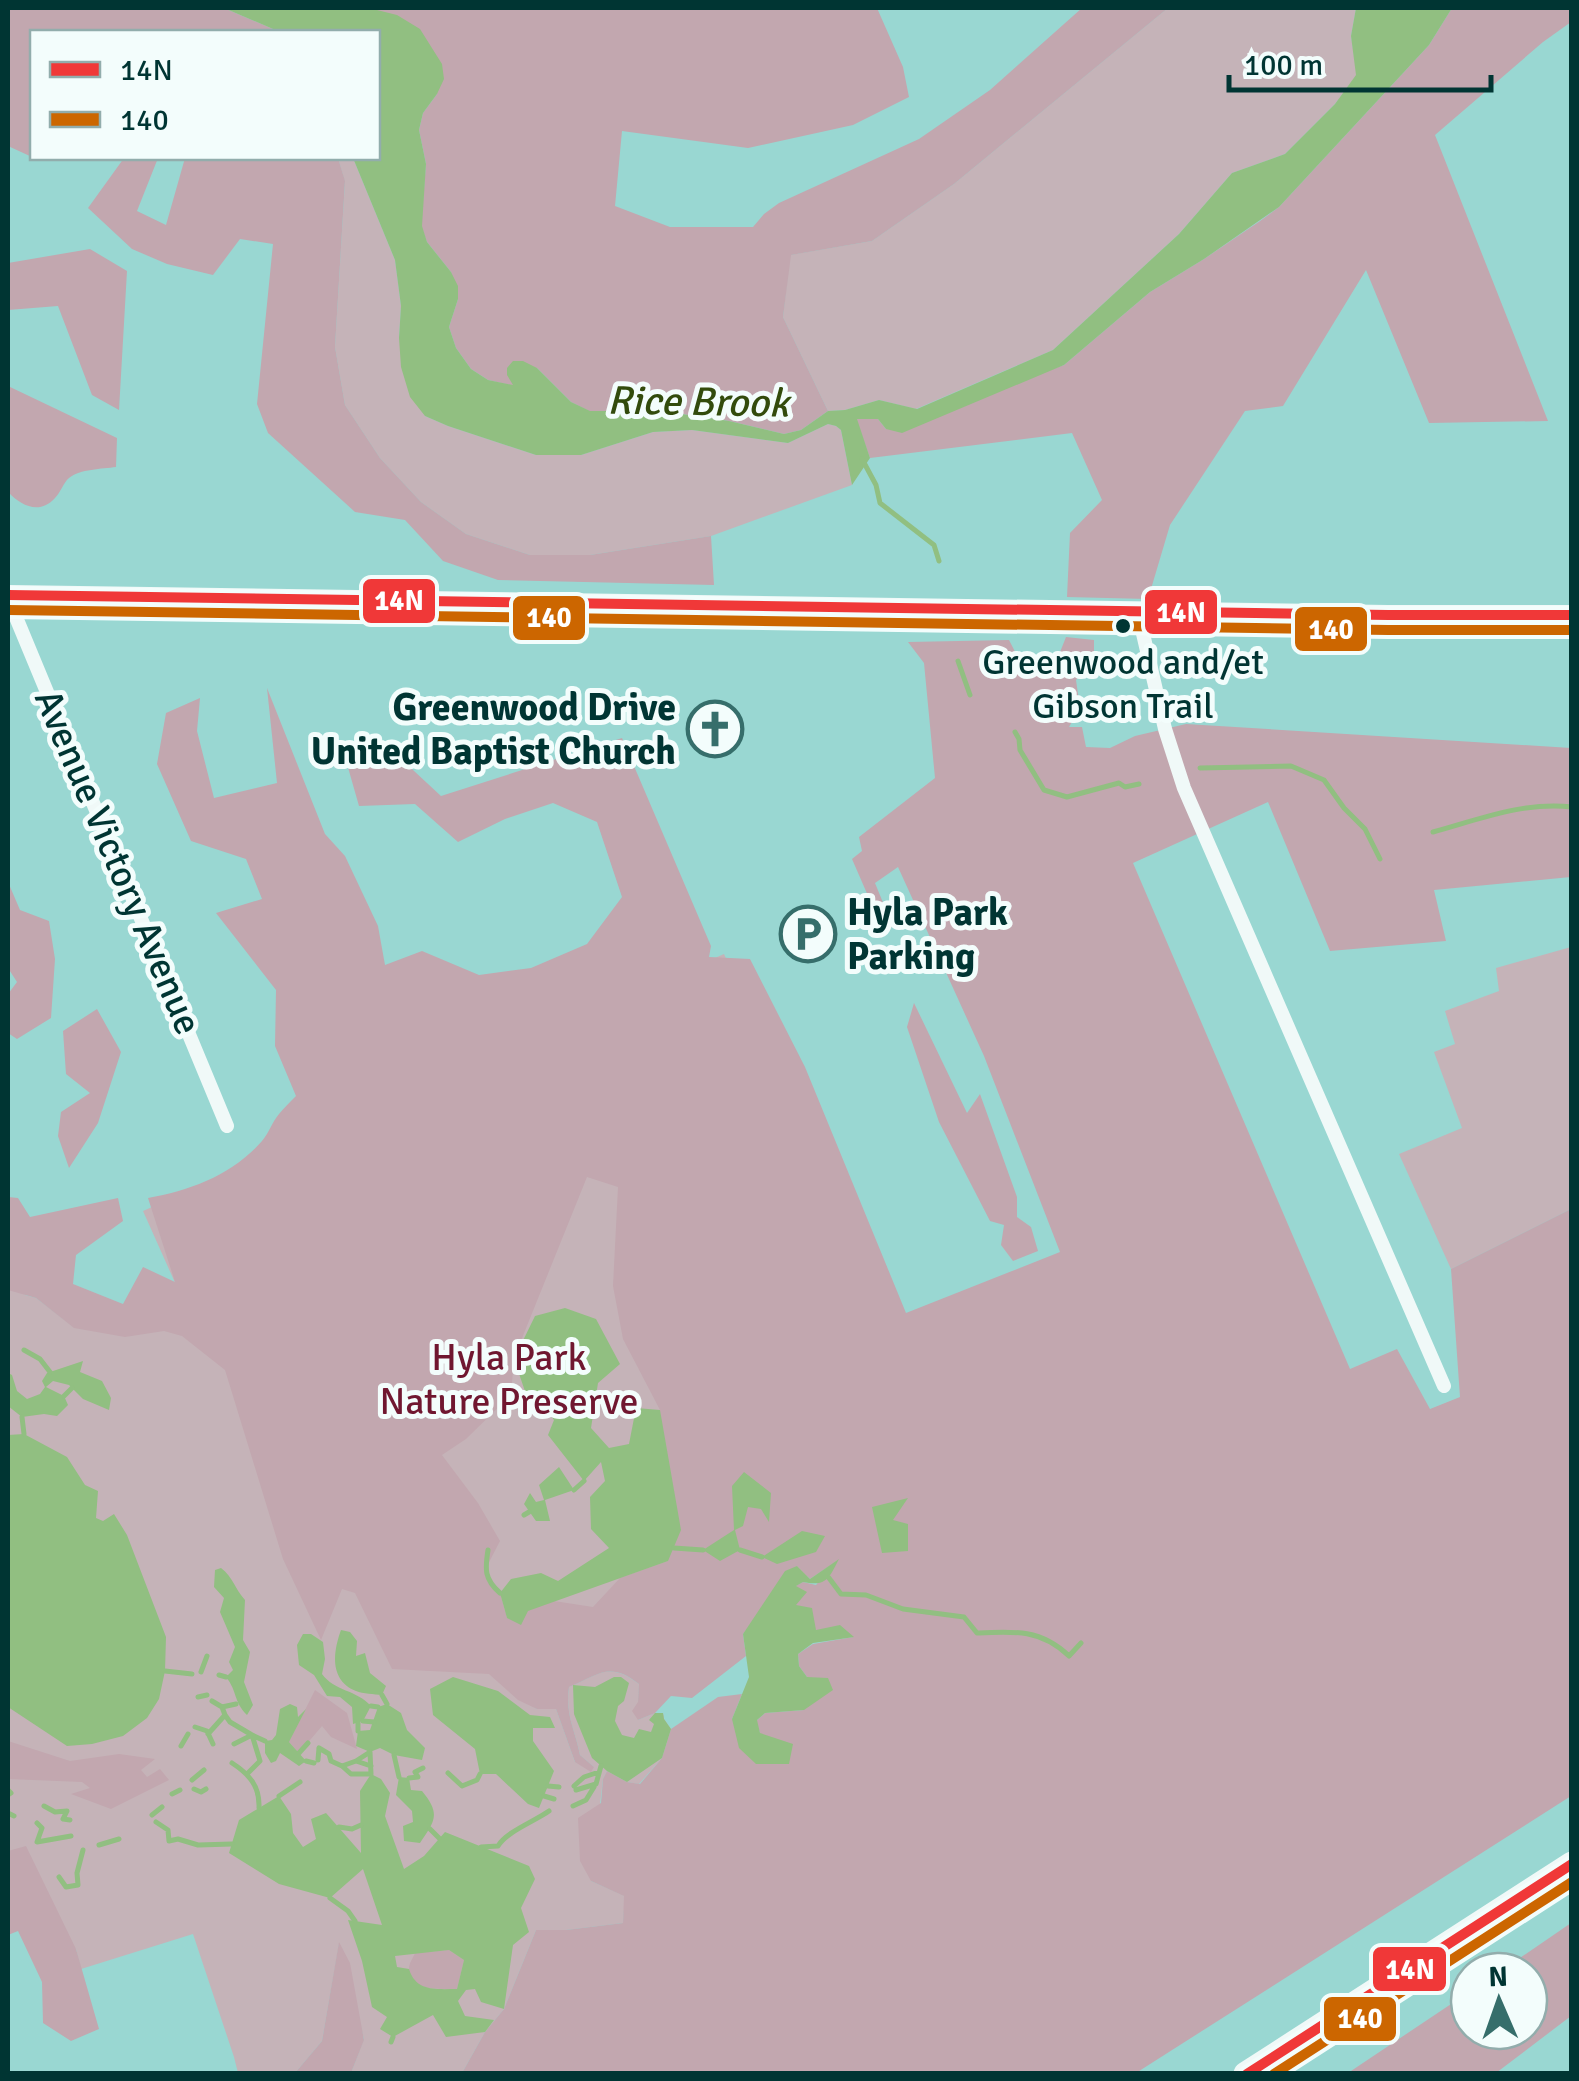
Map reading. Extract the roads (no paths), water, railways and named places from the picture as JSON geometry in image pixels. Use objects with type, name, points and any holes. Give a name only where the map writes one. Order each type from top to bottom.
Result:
[{"type":"highway","points":[[1246,2074],[1572,1864]]},
{"type":"main road","points":[[8,596],[1572,616]]},
{"type":"street","name":"Avenue Victory Avenue","points":[[8,596],[227,1126]]},
{"type":"street","points":[[1138,612],[1165,729],[1184,788],[1444,1386]]},
{"type":"waterway","name":"Rice Brook","points":[[862,459],[876,485],[880,503],[934,545],[939,561]]},
{"type":"waterway","name":"Rice Brook","points":[[958,661],[970,695]]},
{"type":"waterway","name":"Rice Brook","points":[[1015,732],[1020,750],[1044,790],[1067,797],[1119,783],[1125,787],[1139,784]]},
{"type":"waterway","name":"Rice Brook","points":[[1200,768],[1291,766],[1324,780],[1365,829],[1380,859]]},
{"type":"waterway","name":"Rice Brook","points":[[1433,832],[1519,809],[1572,807]]},
{"type":"waterway","points":[[24,1350],[40,1359],[50,1372]]},
{"type":"waterway","points":[[64,1396],[72,1388]]},
{"type":"waterway","points":[[22,1417],[24,1434]]},
{"type":"waterway","points":[[574,1490],[584,1481]]},
{"type":"waterway","points":[[524,1515],[529,1512]]},
{"type":"waterway","points":[[674,1548],[703,1550]]},
{"type":"waterway","points":[[488,1550],[487,1573],[500,1593]]},
{"type":"waterway","points":[[740,1550],[762,1557]]},
{"type":"waterway","points":[[829,1578],[841,1594],[866,1595],[903,1609],[964,1617],[977,1633],[1037,1636],[1069,1656],[1081,1643]]},
{"type":"waterway","points":[[201,1672],[207,1656]]},
{"type":"waterway","points":[[165,1671],[192,1674]]},
{"type":"waterway","points":[[219,1675],[226,1677]]},
{"type":"waterway","points":[[198,1697],[207,1695]]},
{"type":"waterway","points":[[382,1695],[387,1704]]},
{"type":"waterway","points":[[212,1701],[222,1707],[236,1704]]},
{"type":"waterway","points":[[371,1706],[378,1707]]},
{"type":"waterway","points":[[208,1734],[225,1715],[222,1707]]},
{"type":"waterway","points":[[225,1715],[252,1735],[260,1761],[248,1773]]},
{"type":"waterway","points":[[363,1721],[374,1722]]},
{"type":"waterway","points":[[358,1723],[358,1731]]},
{"type":"waterway","points":[[195,1727],[207,1731],[213,1744]]},
{"type":"waterway","points":[[181,1746],[188,1734]]},
{"type":"waterway","points":[[234,1744],[252,1735],[265,1741]]},
{"type":"waterway","points":[[299,1753],[308,1743]]},
{"type":"waterway","points":[[319,1748],[342,1766],[356,1761],[371,1766]]},
{"type":"waterway","points":[[318,1760],[319,1748]]},
{"type":"waterway","points":[[342,1766],[351,1774],[371,1774],[370,1752],[356,1761]]},
{"type":"waterway","points":[[394,1755],[399,1777]]},
{"type":"waterway","points":[[306,1761],[314,1763]]},
{"type":"waterway","points":[[232,1763],[252,1781],[259,1808]]},
{"type":"waterway","points":[[576,1790],[596,1784],[601,1766]]},
{"type":"waterway","points":[[409,1778],[418,1777],[415,1772],[423,1768]]},
{"type":"waterway","points":[[192,1780],[204,1770]]},
{"type":"waterway","points":[[574,1786],[599,1772]]},
{"type":"waterway","points":[[448,1773],[462,1786],[477,1780],[480,1774]]},
{"type":"waterway","points":[[279,1796],[300,1782]]},
{"type":"waterway","points":[[548,1786],[559,1787]]},
{"type":"waterway","points":[[573,1806],[586,1800],[594,1787]]},
{"type":"waterway","points":[[194,1789],[206,1789]]},
{"type":"waterway","points":[[8,1790],[8,1795]]},
{"type":"waterway","points":[[172,1794],[180,1790]]},
{"type":"waterway","points":[[544,1796],[554,1799]]},
{"type":"waterway","points":[[44,1806],[55,1812],[67,1811],[63,1819],[70,1820]]},
{"type":"waterway","points":[[152,1815],[162,1807]]},
{"type":"waterway","points":[[481,1847],[498,1846],[514,1831],[549,1811]]},
{"type":"waterway","points":[[8,1813],[14,1816]]},
{"type":"waterway","points":[[156,1822],[168,1830],[169,1841],[232,1844]]},
{"type":"waterway","points":[[37,1823],[42,1828],[37,1842],[71,1836]]},
{"type":"waterway","points":[[339,1827],[352,1829],[361,1825]]},
{"type":"waterway","points":[[430,1829],[439,1838]]},
{"type":"waterway","points":[[99,1845],[119,1839]]},
{"type":"waterway","points":[[59,1877],[66,1887],[78,1885],[83,1850]]},
{"type":"waterway","points":[[330,1898],[355,1921]]},
{"type":"waterway","points":[[391,2042],[393,2037]]},
{"type":"place","name":"Greenwood and/et Gibson Trail","points":[[1123,626]]},
{"type":"place","name":"Greenwood Drive United Baptist Church","points":[[715,729]]},
{"type":"place","name":"Hyla Park Parking","points":[[808,934]]},
{"type":"park label","name":"Hyla Park Nature Preserve","points":[[509,1379]]}]
